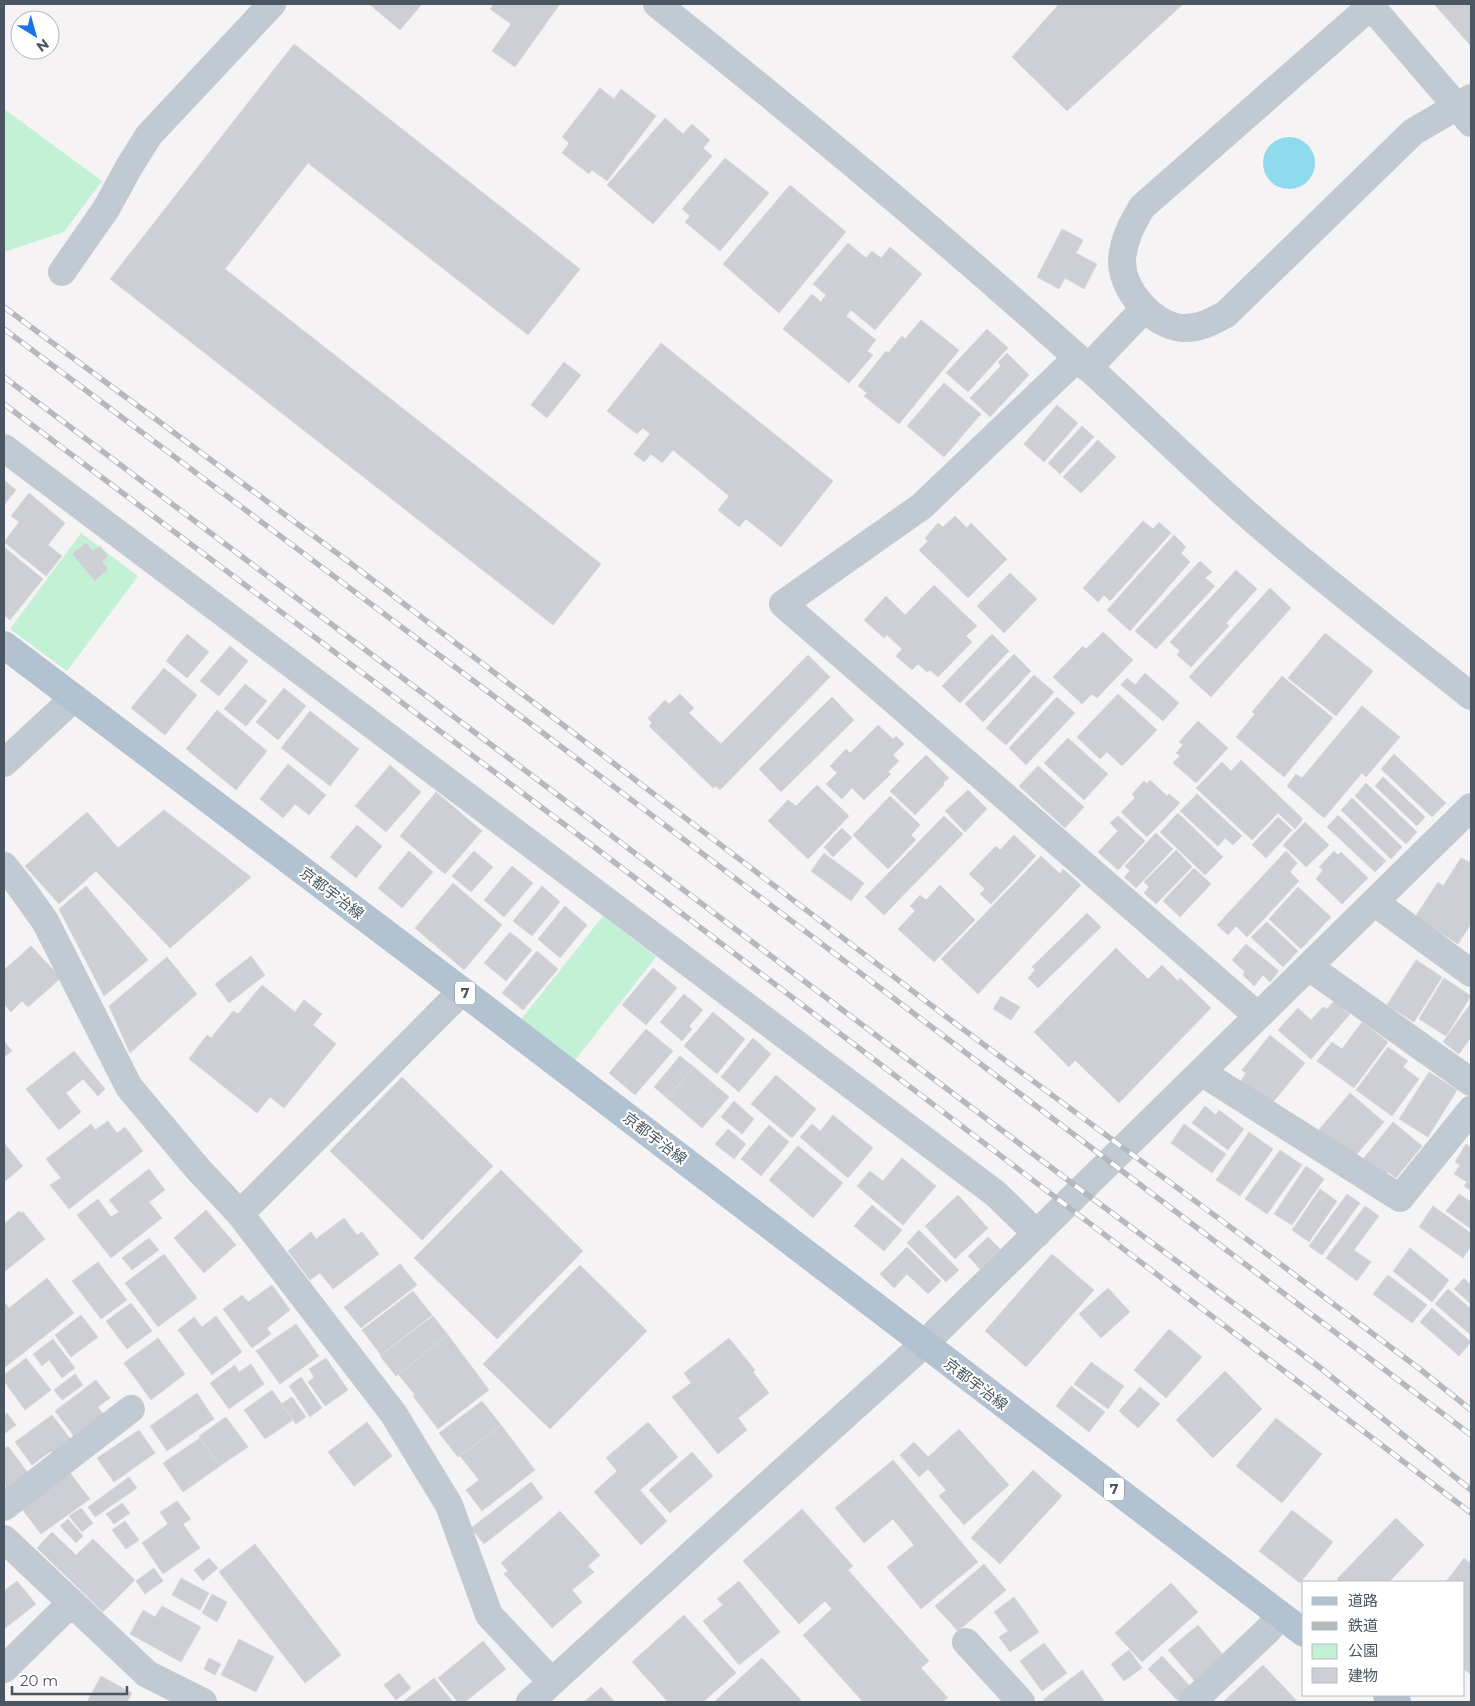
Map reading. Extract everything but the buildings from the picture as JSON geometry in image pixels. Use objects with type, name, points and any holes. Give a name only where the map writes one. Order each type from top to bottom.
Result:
[{"type":"main road","name":"京都宇治線","points":[[4,645],[462,991],[1302,1632]]},
{"type":"street","points":[[62,272],[106,209],[129,167],[150,136],[272,4]]},
{"type":"street","points":[[657,4],[768,92],[872,179],[1082,363],[1201,473],[1293,554],[1471,696]]},
{"type":"street","points":[[1371,4],[1466,110],[1413,132],[1226,314],[1206,325],[1183,328],[1164,323],[1144,309],[1129,286],[1122,261],[1128,229],[1142,207],[1371,4]]},
{"type":"street","points":[[1144,309],[922,506],[783,604],[1258,1016]]},
{"type":"street","points":[[4,448],[996,1194],[1037,1234]]},
{"type":"street","points":[[4,763],[74,698]]},
{"type":"street","points":[[530,1702],[924,1344],[1471,808]]},
{"type":"street","points":[[9,884],[45,922],[129,1087],[197,1168],[240,1214],[394,1413],[449,1505],[489,1615],[552,1682]]},
{"type":"street","points":[[1374,902],[1471,973]]},
{"type":"street","points":[[1309,967],[1471,1082]]},
{"type":"street","points":[[240,1214],[462,991]]},
{"type":"street","points":[[1201,1072],[1400,1198],[1471,1110]]},
{"type":"street","points":[[4,1507],[131,1409]]},
{"type":"street","points":[[4,1539],[147,1674],[203,1702]]},
{"type":"street","points":[[4,1669],[71,1603]]},
{"type":"street","points":[[1192,1702],[1268,1630],[1280,1616]]},
{"type":"street","points":[[966,1642],[1021,1702]]},
{"type":"green space","points":[[4,109],[102,181],[64,232],[4,252]]},
{"type":"green space","points":[[81,533],[138,576],[67,671],[10,629]]},
{"type":"green space","points":[[603,916],[656,957],[572,1064],[519,1022]]},
{"type":"water","points":[[1289,137],[1303,141],[1311,149],[1315,163],[1311,177],[1303,185],[1289,189],[1275,185],[1267,177],[1263,163],[1267,149],[1275,141]]},
{"type":"railway","points":[[4,307],[349,562],[952,1021],[1291,1272],[1471,1410]]},
{"type":"railway","points":[[4,329],[551,739],[1471,1435]]},
{"type":"railway","points":[[4,377],[1081,1190],[1318,1366],[1471,1490]]},
{"type":"railway","points":[[4,404],[589,843],[1471,1513]]}]
